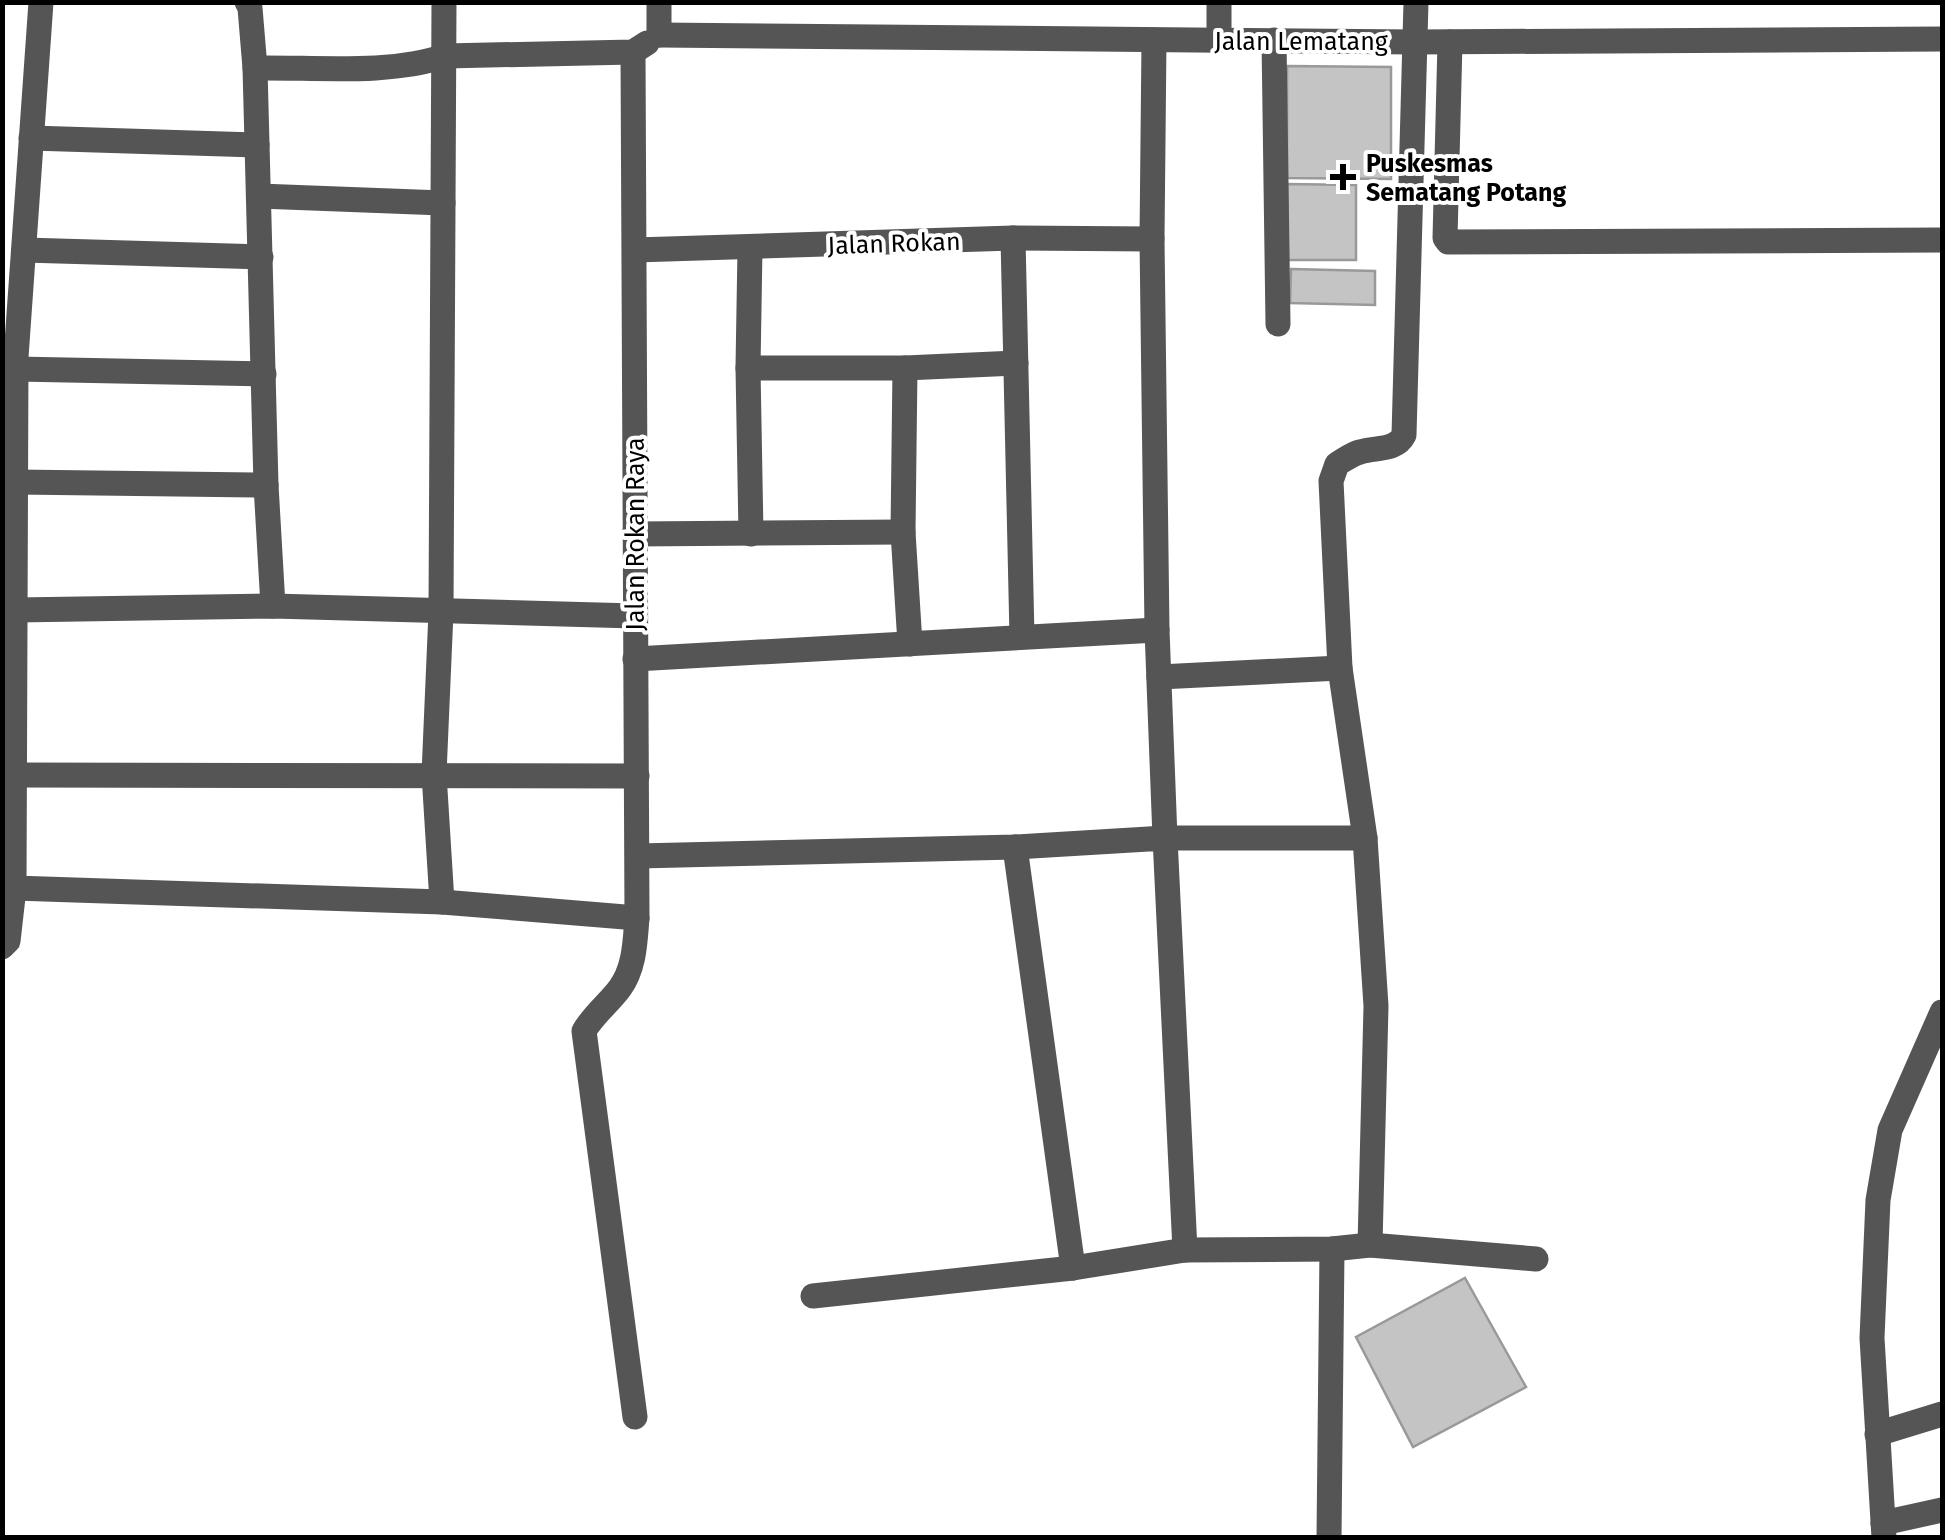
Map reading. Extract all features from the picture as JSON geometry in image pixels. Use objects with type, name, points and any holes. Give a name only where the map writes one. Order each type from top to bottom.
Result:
[{"type":"street","points":[[2,947],[8,940],[14,888],[16,369],[41,2]]},
{"type":"street","points":[[247,2],[255,68],[272,606]]},
{"type":"street","points":[[442,902],[434,774],[441,612],[444,2]]},
{"type":"street","points":[[255,68],[384,67],[415,65],[445,56],[632,52],[659,35],[659,2]]},
{"type":"street","points":[[1219,2],[1219,40]]},
{"type":"street","points":[[1370,1245],[1376,1006],[1365,838],[1340,668],[1331,481],[1337,464],[1358,452],[1402,442],[1404,435],[1416,2]]},
{"type":"street","name":"Jalan Lematang","points":[[659,35],[1416,42],[1942,39]]},
{"type":"street","points":[[1154,40],[1152,239],[1157,630],[1185,1250]]},
{"type":"street","points":[[1274,40],[1278,324]]},
{"type":"street","points":[[1450,42],[1445,238],[1448,242],[1942,240]]},
{"type":"street","name":"Jalan Rokan Raya","points":[[632,52],[637,918],[630,970],[584,1031],[635,1417]]},
{"type":"street","points":[[30,138],[258,145]]},
{"type":"street","points":[[1412,183],[1446,184]]},
{"type":"street","points":[[259,196],[443,203]]},
{"type":"street","points":[[1014,238],[1022,636]]},
{"type":"street","name":"Jalan Rokan","points":[[635,250],[1014,238],[1152,239]]},
{"type":"street","points":[[750,248],[751,534]]},
{"type":"street","points":[[24,250],[262,257]]},
{"type":"street","points":[[748,368],[1016,363]]},
{"type":"street","points":[[904,368],[903,532],[910,644]]},
{"type":"street","points":[[16,369],[264,374]]},
{"type":"street","points":[[16,482],[266,485]]},
{"type":"street","points":[[634,534],[903,532]]},
{"type":"street","points":[[16,610],[272,606],[636,616]]},
{"type":"street","points":[[634,659],[1157,630]]},
{"type":"street","points":[[1159,677],[1340,668]]},
{"type":"street","points":[[15,775],[637,776]]},
{"type":"street","points":[[638,856],[1015,847],[1164,838],[1365,838]]},
{"type":"street","points":[[1015,847],[1073,1268]]},
{"type":"street","points":[[14,888],[442,902],[637,918]]},
{"type":"street","points":[[1942,1012],[1890,1130],[1878,1200],[1872,1338],[1883,1530],[1942,1510]]},
{"type":"street","points":[[813,1296],[1073,1268],[1185,1250],[1332,1250],[1370,1245],[1536,1259]]},
{"type":"street","points":[[1329,1538],[1332,1250]]},
{"type":"street","points":[[1877,1434],[1942,1414]]},
{"type":"building","points":[[1287,66],[1391,67],[1391,179],[1287,178]]},
{"type":"building","points":[[1287,184],[1356,185],[1356,260],[1288,260]]},
{"type":"building","points":[[1291,269],[1375,271],[1375,305],[1290,303]]},
{"type":"building","points":[[1465,1278],[1526,1387],[1413,1447],[1356,1337]]},
{"type":"place","name":"Puskesmas Sematang Potang","points":[[1343,177]]}]
